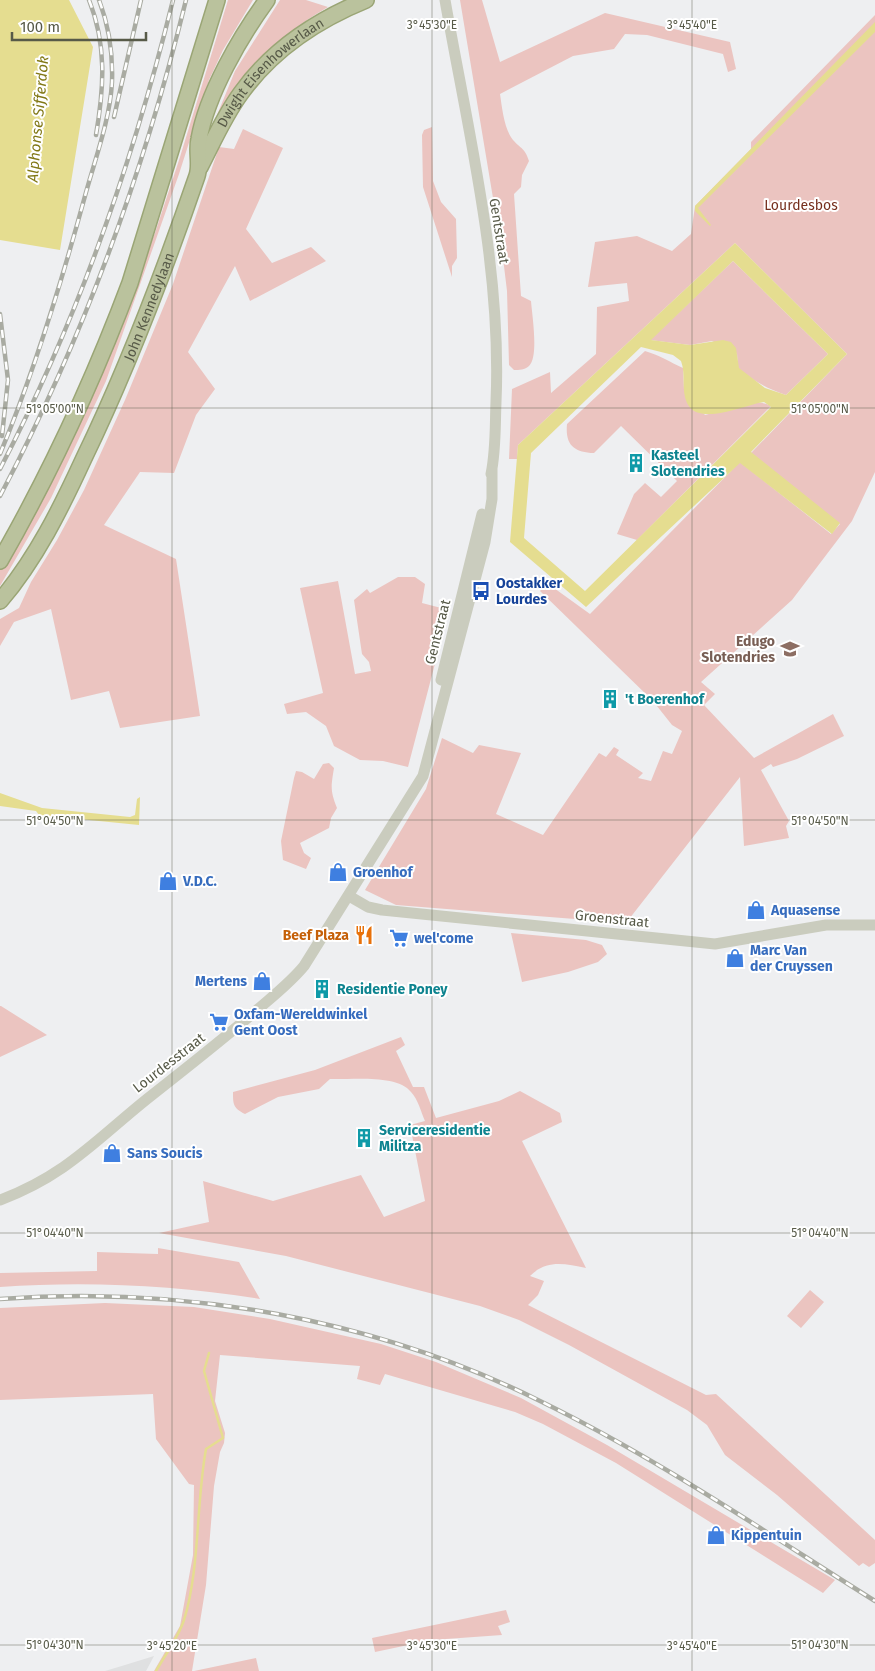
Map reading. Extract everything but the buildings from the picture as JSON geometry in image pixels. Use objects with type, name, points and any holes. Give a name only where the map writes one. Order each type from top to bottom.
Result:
[{"type":"highway","name":"John Kennedylaan","points":[[0,561],[51,466],[113,328],[141,251],[217,0]]},
{"type":"highway","name":"John Kennedylaan","points":[[0,601],[17,581],[47,532],[106,413],[166,265],[199,169],[198,140],[215,90],[249,24],[267,0]]},
{"type":"highway","name":"Dwight Eisenhowerlaan","points":[[199,169],[228,112],[256,74],[276,54],[304,32],[347,8],[366,0]]},
{"type":"street","name":"Gentstraat","points":[[349,896],[406,804],[430,740],[482,533],[492,468],[497,365],[493,293],[489,256],[446,5]]},
{"type":"street","name":"Groenstraat","points":[[349,896],[368,907],[382,910],[715,944],[826,925],[875,925]]},
{"type":"street","name":"Lourdesstraat","points":[[0,1200],[54,1175],[74,1161],[294,978],[349,896]]},
{"type":"shaded area","points":[[154,1656],[146,1671],[105,1671],[125,1665]]},
{"type":"green space","points":[[228,0],[253,0],[223,50],[209,80],[179,174],[106,381],[51,498],[0,586],[0,570],[35,508],[155,233]]},
{"type":"green space","points":[[280,0],[306,0],[328,7],[294,29],[264,56],[238,86],[215,120],[235,71]]},
{"type":"green space","points":[[460,0],[482,0],[500,62],[605,13],[730,42],[736,69],[728,72],[723,54],[647,35],[625,34],[614,49],[573,56],[500,94],[507,130],[513,140],[524,151],[529,161],[522,175],[521,187],[514,194],[521,296],[531,301],[534,335],[532,361],[529,366],[522,370],[514,370],[509,365],[507,291],[503,258]]},
{"type":"green space","name":"Lourdesbos","points":[[875,15],[875,472],[852,521],[792,600],[701,682],[715,694],[704,705],[754,758],[833,714],[844,736],[797,759],[773,767],[771,764],[761,770],[789,821],[786,826],[789,838],[744,846],[740,777],[626,923],[396,905],[365,890],[426,789],[442,738],[473,753],[479,745],[521,753],[496,814],[543,835],[599,753],[606,757],[614,747],[619,750],[616,755],[643,773],[638,778],[651,781],[663,751],[672,754],[682,731],[672,725],[653,701],[540,591],[547,583],[590,614],[740,462],[831,534],[840,524],[751,453],[847,354],[735,243],[518,445],[517,459],[509,459],[512,389],[550,372],[551,393],[596,354],[597,307],[629,301],[627,283],[588,287],[595,242],[637,236],[672,251],[691,234],[695,206],[751,149],[751,142]]},
{"type":"green space","points":[[432,127],[433,181],[441,202],[456,219],[457,258],[452,266],[452,277],[423,187],[422,135],[424,130]]},
{"type":"green space","points":[[243,129],[283,148],[246,229],[272,263],[311,247],[326,261],[250,301],[235,266],[188,352],[215,389],[196,415],[174,473],[140,472],[104,525],[176,559],[200,716],[120,728],[109,691],[71,700],[51,609],[14,622],[0,646],[0,619],[19,608],[31,582],[57,540],[84,490],[125,400],[173,284],[219,147],[234,149]]},
{"type":"green space","points":[[733,261],[828,354],[786,395],[749,377],[738,368],[737,354],[712,341],[690,345],[650,340]]},
{"type":"green space","points":[[645,351],[683,368],[684,389],[705,415],[748,403],[764,403],[771,406],[637,540],[617,534],[634,494],[645,483],[661,497],[677,481],[621,426],[594,453],[581,451],[572,446],[569,442],[567,424]]},
{"type":"green space","points":[[398,577],[415,577],[425,584],[422,603],[449,610],[408,767],[383,761],[360,760],[334,746],[326,726],[306,712],[287,714],[284,704],[323,693],[300,588],[338,581],[355,674],[371,671],[369,662],[362,654],[354,600],[367,589],[370,593]]},
{"type":"green space","points":[[329,763],[334,768],[332,788],[337,808],[331,818],[329,828],[300,843],[304,853],[311,858],[306,869],[283,860],[281,841],[294,778],[296,771],[302,772],[314,779],[323,764]]},
{"type":"green space","points":[[511,933],[586,940],[602,945],[607,954],[598,962],[568,972],[522,982]]},
{"type":"green space","points":[[1,1006],[47,1035],[0,1057]]},
{"type":"green space","points":[[401,1037],[405,1045],[396,1051],[413,1087],[424,1087],[436,1118],[499,1101],[520,1091],[560,1113],[562,1122],[522,1141],[586,1268],[556,1264],[536,1271],[530,1276],[544,1281],[538,1295],[528,1305],[706,1395],[716,1394],[875,1540],[875,1563],[869,1567],[863,1563],[859,1566],[777,1495],[725,1455],[707,1425],[687,1410],[569,1345],[519,1320],[480,1306],[286,1256],[159,1233],[209,1222],[203,1181],[273,1201],[361,1175],[384,1217],[425,1201],[410,1125],[425,1121],[416,1098],[404,1086],[385,1080],[330,1079],[319,1089],[278,1097],[245,1114],[236,1108],[233,1100],[233,1092],[315,1070]]},
{"type":"green space","points":[[158,1248],[239,1262],[260,1299],[195,1290],[130,1285],[65,1284],[0,1287],[0,1273],[97,1271],[97,1252],[158,1254]]},
{"type":"green space","points":[[810,1290],[824,1302],[801,1328],[787,1316]]},
{"type":"green space","points":[[105,1303],[194,1307],[270,1319],[381,1344],[436,1362],[521,1398],[607,1445],[835,1580],[823,1593],[616,1463],[543,1424],[515,1412],[385,1374],[380,1385],[357,1379],[360,1366],[220,1355],[215,1401],[225,1433],[214,1486],[206,1585],[192,1671],[154,1671],[180,1626],[193,1555],[194,1485],[189,1484],[156,1439],[153,1394],[0,1400],[0,1308]]},
{"type":"green space","points":[[506,1610],[510,1622],[498,1626],[502,1635],[432,1640],[375,1652],[372,1638]]},
{"type":"green space","points":[[256,1658],[259,1671],[194,1671]]},
{"type":"water","name":"Alphonse Sifferdok","points":[[0,0],[69,0],[93,47],[60,250],[0,240]]},
{"type":"water","points":[[875,22],[875,32],[698,208],[710,226],[695,211],[695,206]]},
{"type":"water","points":[[735,243],[847,354],[751,452],[840,523],[832,534],[740,463],[586,607],[510,542],[518,445]],"holes":[[[733,261],[828,354],[786,395],[765,388],[739,368],[736,348],[731,342],[723,340],[690,345],[651,340]],[[641,347],[673,355],[681,361],[685,398],[693,410],[701,413],[722,413],[764,402],[771,407],[585,591],[524,538],[531,453]]]},
{"type":"water","points":[[0,793],[42,808],[130,817],[135,815],[137,799],[140,797],[139,825],[39,815],[36,811],[0,806]]},
{"type":"waterway","points":[[156,1671],[178,1633],[184,1620],[189,1600],[193,1579],[206,1449],[223,1438],[204,1371],[209,1353]]},
{"type":"railway","points":[[89,0],[99,33],[102,67],[101,100],[96,135]]},
{"type":"railway","points":[[0,454],[25,391],[47,326],[105,125],[111,96],[112,61],[108,30],[99,0]]},
{"type":"railway","points":[[114,117],[141,0]]},
{"type":"railway","points":[[0,469],[54,356],[100,240],[140,121],[173,0]]},
{"type":"railway","points":[[0,496],[58,376],[108,254],[151,128],[186,0]]},
{"type":"railway","points":[[0,314],[8,380],[2,436]]},
{"type":"railway","points":[[0,1299],[69,1296],[139,1298],[208,1304],[277,1314],[345,1329],[412,1349],[477,1372],[583,1423],[710,1496],[875,1601]]},
{"type":"place","name":"Kasteel Slotendries","points":[[636,463]]},
{"type":"place","name":"Oostakker Lourdes","points":[[481,591]]},
{"type":"place","name":"Edugo Slotendries","points":[[790,649]]},
{"type":"place","name":"'t Boerenhof","points":[[610,699]]},
{"type":"place","name":"Groenhof","points":[[338,872]]},
{"type":"place","name":"V.D.C.","points":[[168,881]]},
{"type":"place","name":"Aquasense","points":[[756,910]]},
{"type":"place","name":"Beef Plaza","points":[[364,935]]},
{"type":"place","name":"wel'come","points":[[399,938]]},
{"type":"place","name":"Marc Van der Cruyssen","points":[[735,958]]},
{"type":"place","name":"Mertens","points":[[262,981]]},
{"type":"place","name":"Residentie Poney","points":[[322,989]]},
{"type":"place","name":"Oxfam-Wereldwinkel Gent Oost","points":[[219,1022]]},
{"type":"place","name":"Serviceresidentie Militza","points":[[364,1138]]},
{"type":"place","name":"Sans Soucis","points":[[112,1153]]},
{"type":"place","name":"Kippentuin","points":[[716,1535]]}]
